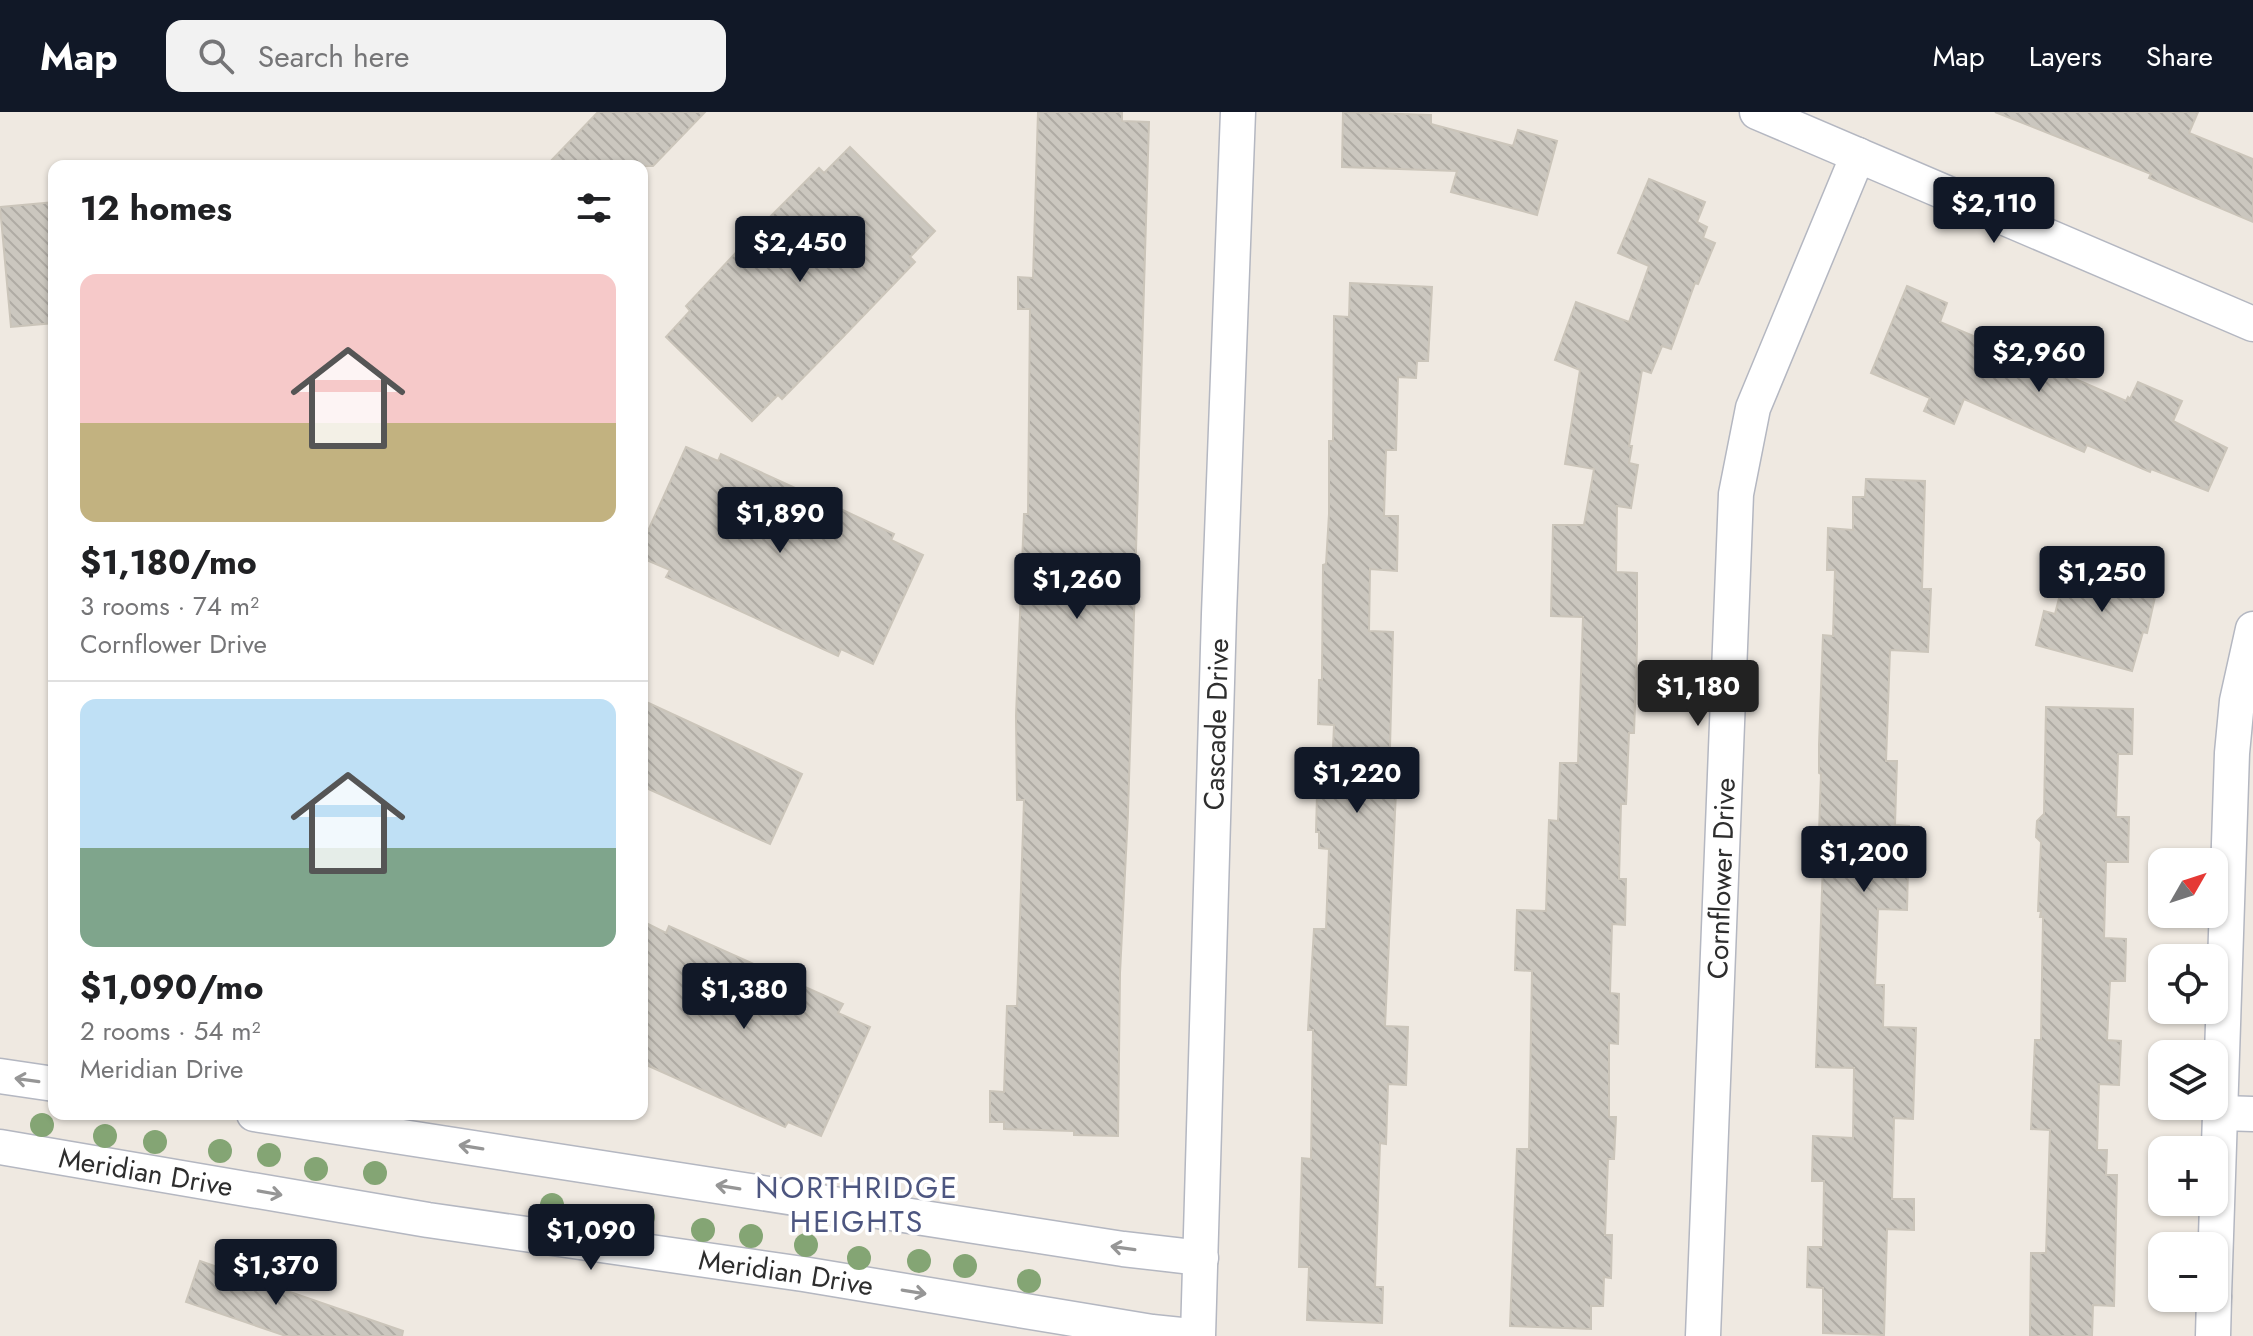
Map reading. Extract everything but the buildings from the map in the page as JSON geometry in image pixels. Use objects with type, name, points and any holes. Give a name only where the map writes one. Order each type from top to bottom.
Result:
[{"type":"street","name":"Cascade Drive","points":[[1198,1336],[1219,614],[1238,112]]},
{"type":"street","points":[[1757,112],[2253,324]]},
{"type":"street","name":"Cornflower Drive","points":[[1703,1336],[1736,494],[1753,408],[1858,155]]},
{"type":"street","points":[[2222,1232],[2237,1114],[2232,753],[2237,701],[2253,629]]},
{"type":"street","points":[[0,1076],[48,1083]]},
{"type":"street","points":[[293,1120],[1091,1244],[1201,1258]]},
{"type":"street","name":"Meridian Drive","points":[[0,1147],[428,1220],[803,1274],[1191,1336]]},
{"type":"street","points":[[2213,1336],[2214,1312]]},
{"type":"district","name":"NORTHRIDGE HEIGHTS","points":[[857,1204]]}]
